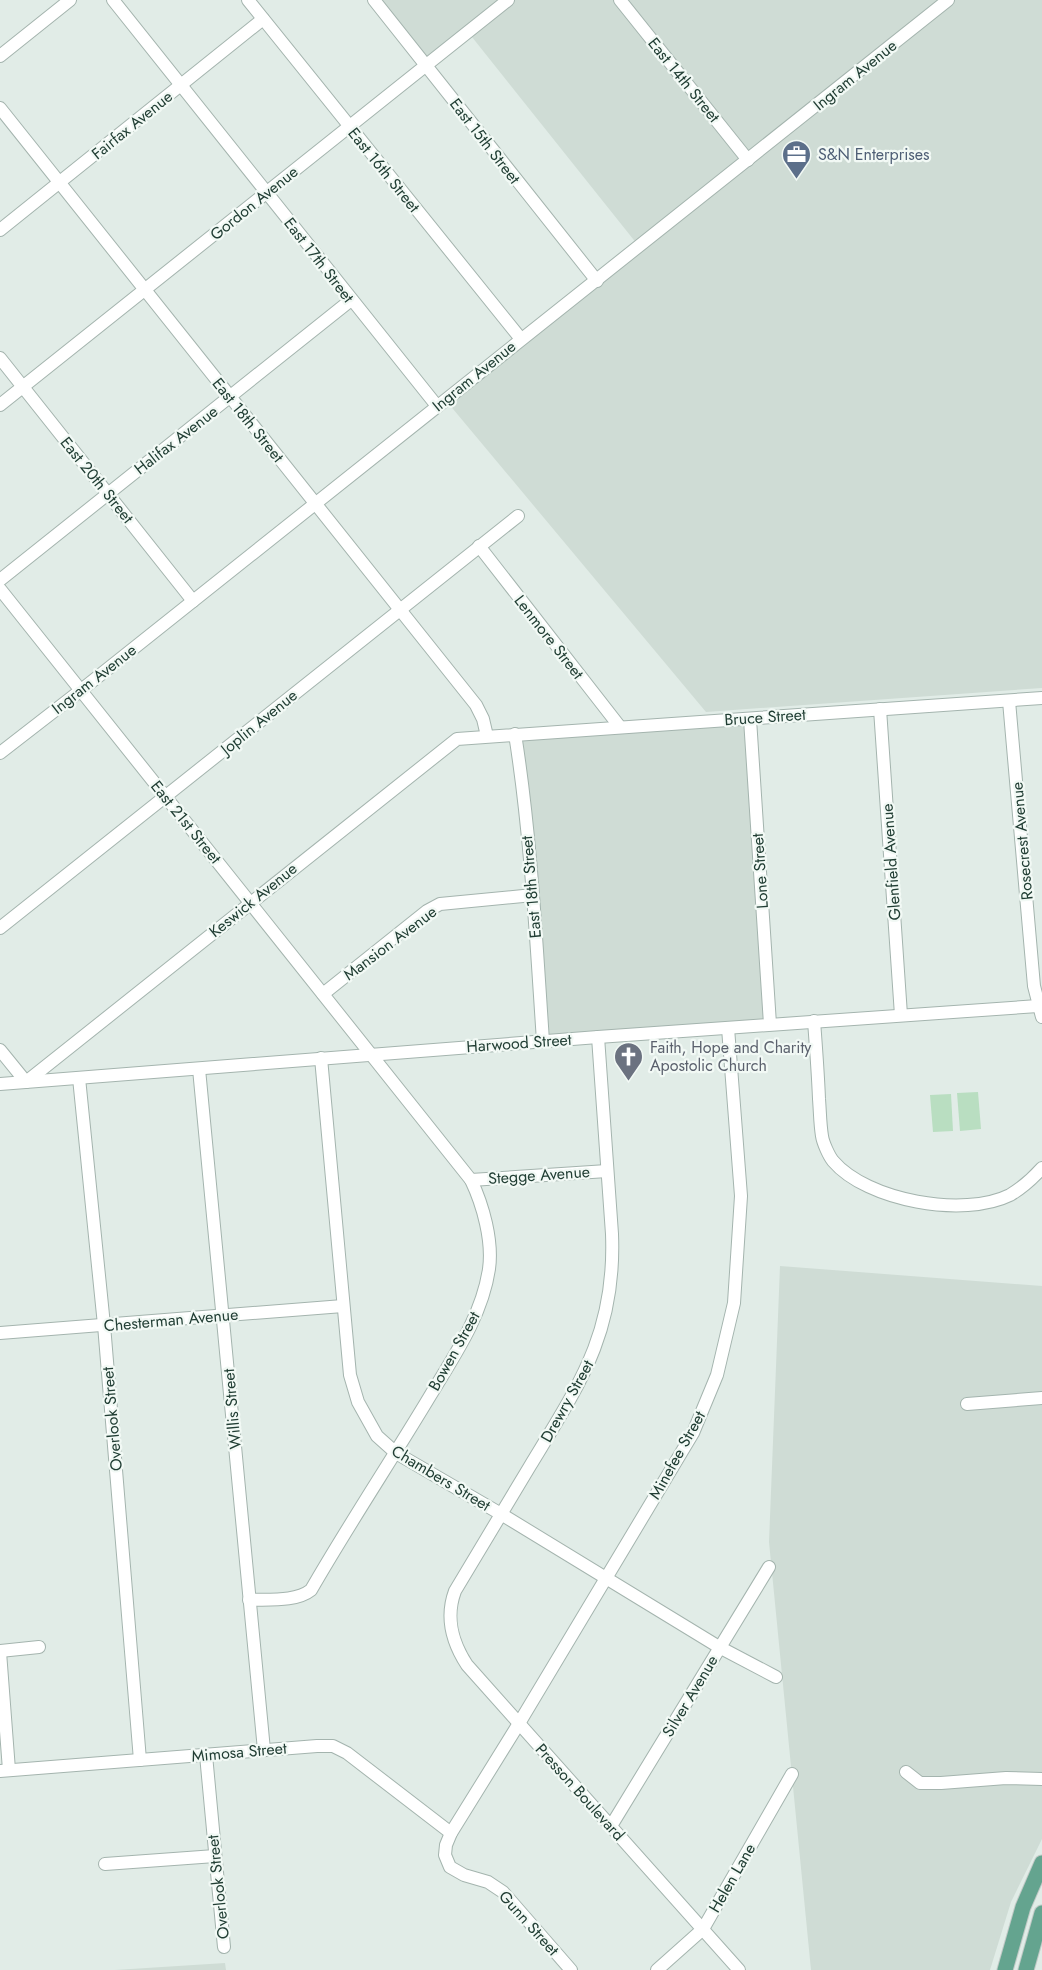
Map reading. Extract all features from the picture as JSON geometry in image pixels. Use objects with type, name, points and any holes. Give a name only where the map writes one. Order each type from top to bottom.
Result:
[{"type":"main road","points":[[1005,1970],[1023,1907],[1042,1863]]},
{"type":"main road","points":[[1026,1970],[1042,1913]]},
{"type":"street","points":[[0,56],[70,0]]},
{"type":"street","name":"East 17th Street","points":[[113,0],[437,406]]},
{"type":"street","name":"East 16th Street","points":[[248,0],[520,339]]},
{"type":"street","name":"East 15th Street","points":[[374,0],[597,281]]},
{"type":"street","name":"Gordon Avenue","points":[[0,405],[508,0]]},
{"type":"street","name":"East 14th Street","points":[[620,0],[748,160]]},
{"type":"street","name":"Ingram Avenue","points":[[0,753],[948,0]]},
{"type":"street","name":"Fairfax Avenue","points":[[0,230],[263,19]]},
{"type":"street","name":"East 18th Street","points":[[0,108],[476,705],[483,719],[487,736]]},
{"type":"street","name":"Halifax Avenue","points":[[0,580],[351,300]]},
{"type":"street","name":"East 20th Street","points":[[0,358],[193,601]]},
{"type":"street","name":"Joplin Avenue","points":[[0,928],[518,516]]},
{"type":"street","name":"Lenmore Street","points":[[479,546],[620,727]]},
{"type":"street","name":"East 21st Street","points":[[0,589],[371,1054]]},
{"type":"street","name":"Bruce Street","points":[[487,736],[1042,698]]},
{"type":"street","name":"Rosecrest Avenue","points":[[1009,701],[1034,986],[1040,1012]]},
{"type":"street","name":"Glenfield Avenue","points":[[880,709],[901,1015]]},
{"type":"street","name":"Lone Street","points":[[750,718],[770,1024]]},
{"type":"street","name":"East 18th Street","points":[[515,734],[533,895],[543,1041]]},
{"type":"street","name":"Keswick Avenue","points":[[26,1082],[453,741],[461,738],[487,736]]},
{"type":"street","name":"Mansion Avenue","points":[[323,994],[427,911],[440,904],[533,895]]},
{"type":"street","name":"Harwood Street","points":[[0,1084],[770,1024],[901,1015],[1040,1012]]},
{"type":"street","points":[[814,1021],[822,1138],[833,1161],[854,1178],[880,1191],[907,1200],[938,1205],[986,1203],[1010,1195],[1030,1181],[1042,1168]]},
{"type":"street","name":"Minefee Street","points":[[451,1833],[518,1725],[700,1418],[717,1375],[731,1322],[741,1196],[728,1028]]},
{"type":"street","name":"Drewry Street","points":[[452,1600],[574,1393],[599,1337],[609,1300],[612,1234],[598,1037]]},
{"type":"street","points":[[0,1050],[26,1082]]},
{"type":"street","name":"Bowen Street","points":[[249,1600],[297,1597],[311,1590],[467,1334],[483,1293],[489,1268],[489,1245],[471,1180],[371,1054]]},
{"type":"street","name":"Chambers Street","points":[[321,1058],[343,1306],[353,1388],[377,1436],[396,1453],[719,1647],[776,1677]]},
{"type":"street","name":"Willis Street","points":[[200,1069],[264,1750]]},
{"type":"street","name":"Overlook Street","points":[[79,1078],[104,1325],[140,1760]]},
{"type":"street","name":"Stegge Avenue","points":[[471,1180],[607,1171]]},
{"type":"street","name":"Chesterman Avenue","points":[[0,1333],[343,1306]]},
{"type":"street","points":[[967,1404],[1042,1398]]},
{"type":"street","name":"Silver Avenue","points":[[611,1826],[769,1567]]},
{"type":"street","name":"Presson Boulevard","points":[[452,1600],[451,1631],[458,1652],[518,1725],[739,1970]]},
{"type":"street","points":[[4,1771],[0,1651],[39,1647]]},
{"type":"street","name":"Mimosa Street","points":[[4,1771],[325,1745],[340,1749],[451,1833]]},
{"type":"street","name":"Overlook Street","points":[[206,1755],[224,1947]]},
{"type":"street","points":[[906,1772],[920,1783],[1042,1779]]},
{"type":"street","name":"Helen Lane","points":[[657,1970],[703,1929],[792,1774]]},
{"type":"street","name":"Gunn Street","points":[[451,1833],[445,1855],[450,1866],[464,1875],[488,1882],[503,1892],[571,1970]]},
{"type":"street","points":[[105,1864],[215,1856]]},
{"type":"shaded area","points":[[373,0],[1042,0],[1042,688],[706,712],[448,403],[641,249],[468,32],[425,65]]},
{"type":"shaded area","points":[[750,719],[770,1024],[543,1041],[517,734]]},
{"type":"shaded area","points":[[780,1266],[1042,1286],[1042,1839],[1011,1902],[990,1970],[811,1970],[769,1542]]},
{"type":"shaded area","points":[[225,1963],[226,1970],[115,1970]]},
{"type":"green space","points":[[978,1092],[981,1129],[960,1131],[957,1093]]},
{"type":"green space","points":[[951,1094],[953,1131],[933,1132],[930,1095]]},
{"type":"place","name":"S&N Enterprises","points":[[797,180]]},
{"type":"place","name":"Faith, Hope and Charity Apostolic Church","points":[[629,1082]]}]
